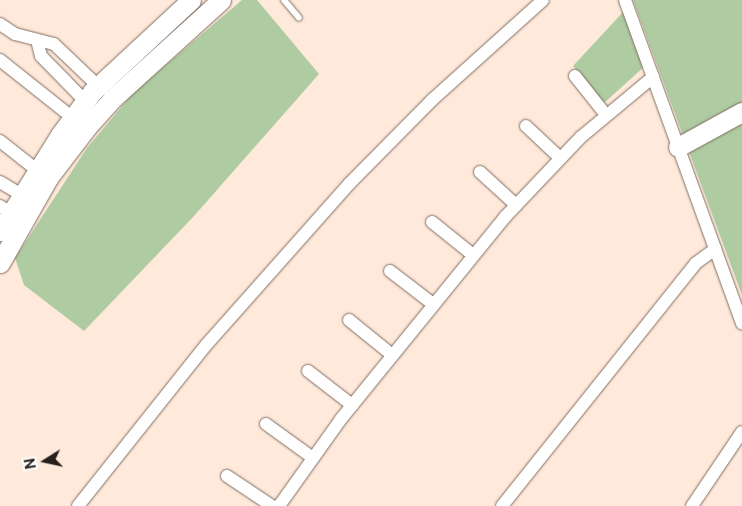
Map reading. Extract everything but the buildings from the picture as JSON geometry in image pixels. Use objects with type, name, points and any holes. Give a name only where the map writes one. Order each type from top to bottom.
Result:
[{"type":"main road","points":[[0,231],[6,209],[22,195],[85,101],[98,86],[191,0]]},
{"type":"main road","points":[[0,263],[48,178],[87,127],[112,98],[221,0]]},
{"type":"main road","points":[[678,146],[742,112]]},
{"type":"street","points":[[78,506],[207,344],[350,183],[432,100],[543,0]]},
{"type":"street","points":[[625,0],[742,323]]},
{"type":"street","points":[[0,24],[15,34],[54,44],[98,86]]},
{"type":"street","points":[[38,40],[41,56],[85,101]]},
{"type":"street","points":[[0,60],[73,118]]},
{"type":"street","points":[[575,76],[606,115]]},
{"type":"street","points":[[280,506],[352,405],[473,255],[516,205],[560,158],[606,115],[653,77]]},
{"type":"street","points":[[526,126],[560,158]]},
{"type":"street","points":[[0,141],[38,171]]},
{"type":"street","points":[[480,172],[516,205]]},
{"type":"street","points":[[0,182],[22,195]]},
{"type":"street","points":[[432,222],[473,255]]},
{"type":"street","points":[[502,506],[696,263],[715,249]]},
{"type":"street","points":[[390,271],[433,304]]},
{"type":"street","points":[[349,320],[392,355]]},
{"type":"street","points":[[308,372],[352,405]]},
{"type":"street","points":[[266,424],[313,458]]},
{"type":"street","points":[[692,506],[742,432]]},
{"type":"street","points":[[227,476],[272,506]]},
{"type":"lane","points":[[284,0],[298,18]]},
{"type":"green space","points":[[242,0],[257,0],[319,74],[194,216],[84,331],[24,285],[15,258],[87,148],[133,93]]},
{"type":"green space","points":[[633,0],[742,0],[742,295]]},
{"type":"green space","points":[[624,11],[645,66],[604,103],[573,66]]}]
